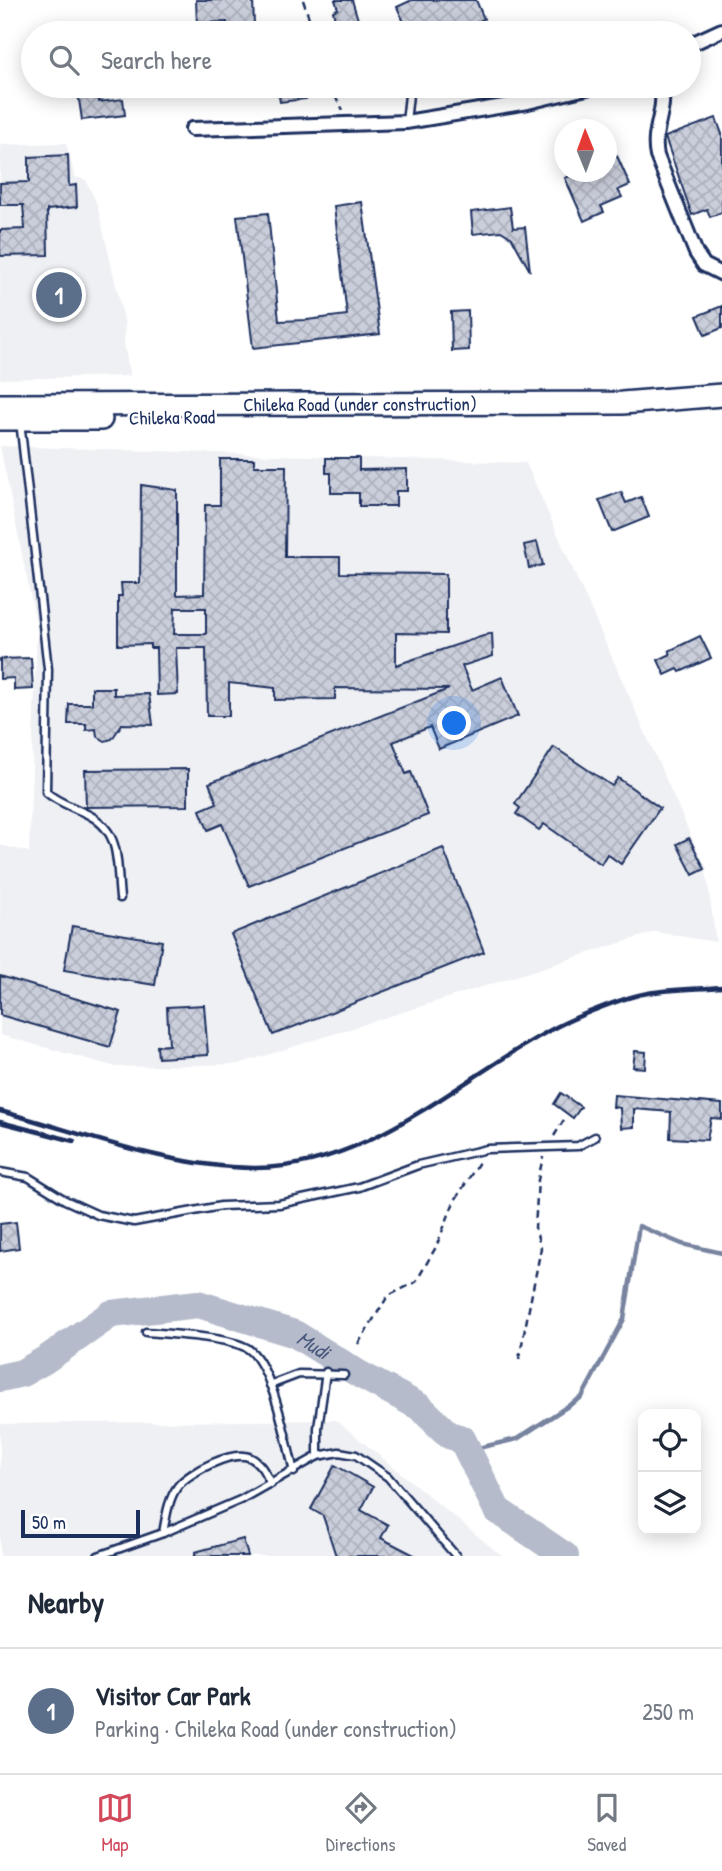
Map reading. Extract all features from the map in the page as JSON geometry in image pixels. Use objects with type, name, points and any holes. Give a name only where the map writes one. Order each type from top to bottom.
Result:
[{"type":"highway","name":"Chileka Road (under construction)","points":[[0,405],[622,403],[722,395]]},
{"type":"highway","name":"Chileka Road","points":[[10,419],[301,415],[615,416],[722,408]]},
{"type":"street","points":[[701,40],[722,30]]},
{"type":"street","points":[[192,129],[406,122],[545,98]]},
{"type":"street","points":[[664,98],[653,139],[657,156],[696,253],[704,265],[722,274]]},
{"type":"lane","points":[[406,122],[409,98]]},
{"type":"lane","points":[[10,419],[48,669],[46,792],[53,799],[100,820],[114,838],[120,898]]},
{"type":"lane","points":[[0,1172],[28,1177],[98,1215],[134,1222],[220,1206],[278,1204],[359,1187],[418,1165],[487,1150],[578,1146],[595,1137]]},
{"type":"lane","points":[[146,1332],[215,1341],[248,1349],[270,1385],[294,1472]]},
{"type":"lane","points":[[318,1456],[318,1427],[326,1373]]},
{"type":"lane","points":[[270,1385],[299,1374],[344,1375]]},
{"type":"lane","points":[[98,1556],[163,1533],[271,1484],[318,1456],[339,1452],[356,1455],[388,1477],[456,1556]]},
{"type":"lane","points":[[163,1533],[177,1487],[192,1472],[235,1456],[250,1457],[259,1464],[271,1484]]},
{"type":"path","points":[[303,0],[310,21]]},
{"type":"path","points":[[336,98],[351,122]]},
{"type":"path","points":[[519,1359],[541,1248],[535,1228],[545,1147],[565,1118]]},
{"type":"path","points":[[358,1344],[388,1296],[416,1282],[436,1247],[454,1202],[487,1150]]},
{"type":"shaded area","points":[[66,143],[75,177],[86,180],[97,204],[125,324],[124,343],[130,376],[0,379],[0,145]]},
{"type":"shaded area","points":[[0,446],[526,463],[706,870],[716,942],[655,932],[239,1064],[116,1067],[0,1035],[0,845],[29,852],[37,628]]},
{"type":"shaded area","points":[[336,1420],[502,1556],[0,1556],[0,1424]]},
{"type":"building","points":[[196,0],[253,0],[254,21],[197,21]]},
{"type":"building","points":[[335,0],[352,0],[358,21],[335,21],[333,11],[338,9]]},
{"type":"building","points":[[412,0],[476,0],[484,19],[403,21],[397,7]]},
{"type":"building","points":[[79,98],[98,98],[99,102],[123,99],[125,115],[82,120]]},
{"type":"building","points":[[279,98],[306,99],[280,102]]},
{"type":"building","points":[[716,118],[722,134],[722,212],[710,217],[707,209],[692,215],[665,137]]},
{"type":"building","points":[[68,155],[69,186],[76,185],[77,207],[47,210],[48,255],[0,256],[0,230],[25,229],[23,205],[0,205],[0,183],[29,182],[29,157]]},
{"type":"building","points":[[617,156],[630,185],[618,190],[622,197],[601,206],[604,212],[584,221],[567,182],[617,182]]},
{"type":"building","points":[[362,202],[380,334],[253,348],[237,216],[268,213],[279,321],[307,320],[347,315],[334,206]]},
{"type":"building","points":[[510,207],[513,228],[525,227],[530,271],[512,238],[501,231],[473,234],[471,212]]},
{"type":"building","points":[[722,306],[722,328],[705,335],[697,316]]},
{"type":"building","points":[[468,311],[469,350],[452,351],[451,312]]},
{"type":"building","points":[[326,458],[359,458],[359,470],[407,469],[407,491],[396,491],[396,506],[359,506],[359,493],[331,493],[331,473],[326,473]]},
{"type":"building","points":[[220,459],[254,459],[254,466],[286,466],[285,557],[340,557],[340,573],[446,574],[446,634],[396,633],[396,665],[492,633],[493,656],[462,666],[472,690],[502,677],[518,716],[439,749],[430,727],[393,742],[406,774],[411,772],[428,815],[249,886],[222,824],[208,830],[200,810],[217,803],[209,783],[449,689],[335,688],[335,699],[275,700],[275,688],[229,683],[229,716],[207,716],[206,648],[176,648],[178,694],[157,695],[156,648],[150,648],[150,644],[118,645],[118,596],[122,596],[121,583],[140,583],[141,485],[177,490],[177,595],[204,594],[205,505],[220,505]],"holes":[[[175,608],[206,608],[206,634],[174,634]]]},
{"type":"building","points":[[621,492],[626,503],[641,497],[649,517],[612,532],[599,500]]},
{"type":"building","points":[[537,542],[543,565],[529,568],[524,545]]},
{"type":"building","points":[[700,636],[711,658],[680,672],[678,669],[665,675],[658,660],[671,654],[669,651]]},
{"type":"building","points":[[31,658],[33,689],[14,690],[14,678],[0,679],[0,659]]},
{"type":"building","points":[[92,688],[114,688],[114,695],[149,694],[153,725],[122,724],[112,739],[105,741],[97,736],[96,729],[86,730],[86,724],[68,724],[69,704],[92,704]]},
{"type":"building","points":[[554,747],[612,786],[618,778],[660,808],[621,864],[607,854],[601,864],[544,824],[539,830],[516,814],[520,808],[515,804]]},
{"type":"building","points":[[188,769],[188,806],[86,807],[85,770]]},
{"type":"building","points":[[689,838],[705,869],[693,875],[677,844]]},
{"type":"building","points":[[443,848],[484,952],[273,1035],[231,934]]},
{"type":"building","points":[[72,926],[162,941],[155,985],[64,970]]},
{"type":"building","points":[[0,976],[121,1012],[110,1047],[0,1015]]},
{"type":"building","points":[[204,1005],[208,1055],[158,1058],[157,1046],[169,1045],[167,1007]]},
{"type":"building","points":[[635,1051],[646,1052],[645,1068],[633,1067]]},
{"type":"building","points":[[561,1093],[581,1107],[573,1118],[554,1104]]},
{"type":"building","points":[[614,1095],[722,1104],[722,1119],[711,1118],[707,1140],[670,1138],[671,1112],[634,1109],[634,1127],[621,1128],[620,1108],[613,1107]]},
{"type":"building","points":[[16,1222],[19,1248],[0,1251],[0,1224]]},
{"type":"building","points":[[335,1465],[373,1487],[361,1510],[388,1525],[381,1538],[416,1556],[336,1556],[323,1516],[311,1509]]},
{"type":"building","points":[[243,1539],[248,1556],[195,1556],[195,1552]]},
{"type":"waterway","name":"Mudi","points":[[0,1383],[50,1367],[124,1305],[184,1301],[260,1318],[350,1359],[403,1389],[437,1424],[478,1448],[517,1439],[582,1397],[624,1319],[639,1226],[682,1244],[722,1253]]},
{"type":"waterway","name":"Mudi","points":[[0,1378],[22,1373],[45,1360],[111,1314],[198,1304],[295,1334],[359,1374],[420,1407],[449,1435],[462,1439],[497,1510],[565,1556]]},
{"type":"railway","points":[[0,1111],[125,1147],[189,1162],[254,1168],[296,1164],[337,1153],[376,1137],[522,1046],[590,1012],[648,993],[722,987]]},
{"type":"railway","points":[[0,1122],[74,1141]]},
{"type":"place","name":"Visitor Car Park","points":[[59,295]]}]
